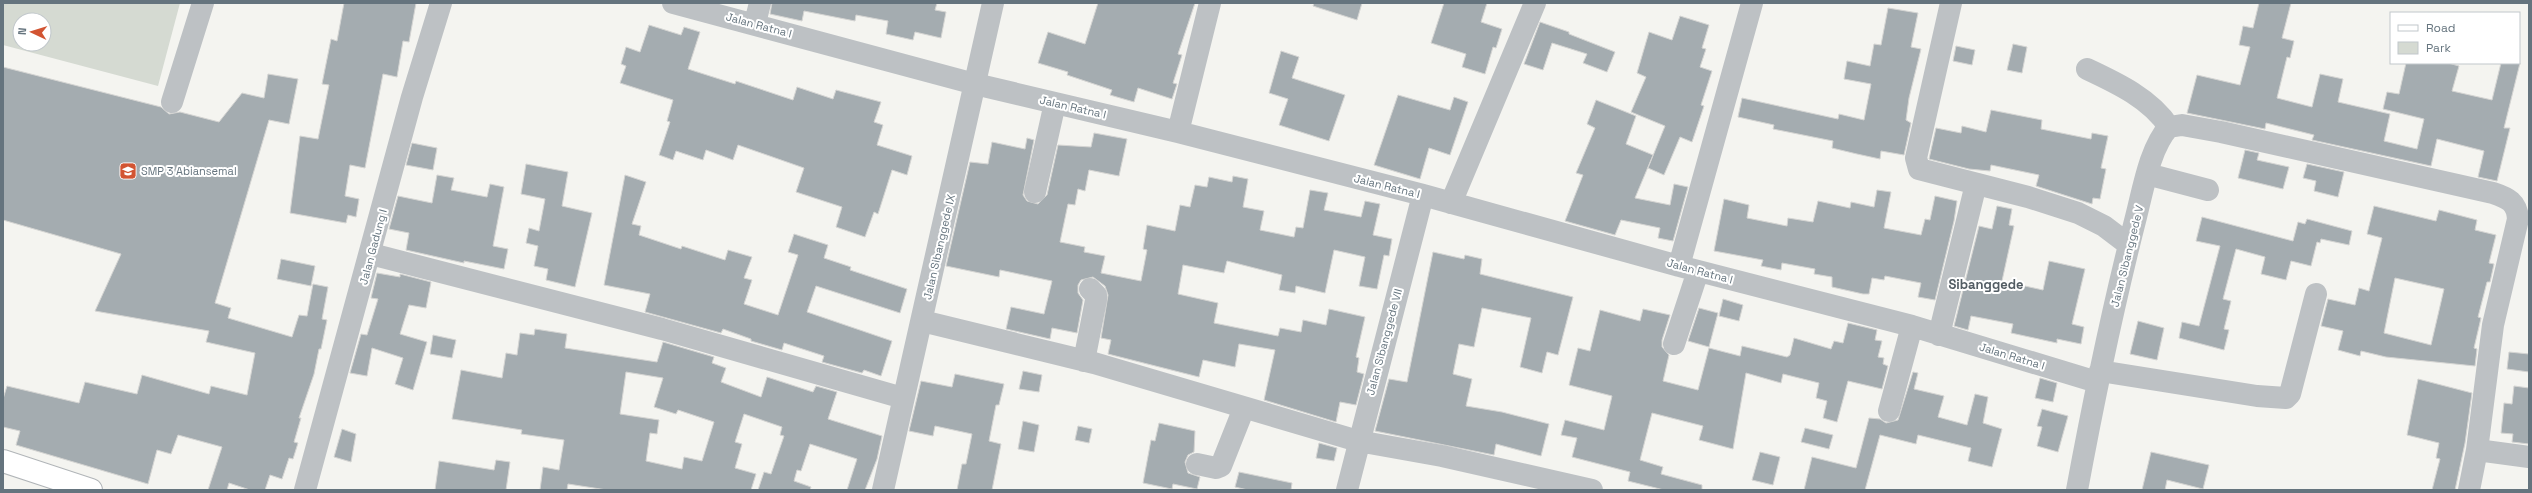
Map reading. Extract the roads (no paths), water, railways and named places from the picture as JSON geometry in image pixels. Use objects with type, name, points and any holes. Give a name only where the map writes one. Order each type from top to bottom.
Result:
[{"type":"main road","points":[[3,461],[61,485],[91,490]]},
{"type":"street","points":[[172,102],[203,3]]},
{"type":"street","name":"Jalan Gadung I","points":[[305,490],[371,254],[412,98],[441,3]]},
{"type":"street","name":"Jalan Ratna I","points":[[673,3],[758,13],[975,84],[1178,132],[1423,195],[1688,268],[2099,376],[2257,396],[2286,398],[2290,394],[2316,294]]},
{"type":"street","name":"Jalan Sibanggede IX","points":[[883,490],[993,3]]},
{"type":"street","points":[[1178,132],[1210,3]]},
{"type":"street","points":[[1451,203],[1535,3]]},
{"type":"street","points":[[1674,344],[1688,268],[1752,3]]},
{"type":"street","points":[[1951,3],[1916,163],[1923,172],[2028,197],[2078,213],[2104,226],[2129,245]]},
{"type":"street","points":[[2087,69],[2113,82],[2152,106],[2170,127],[2182,125],[2221,132],[2493,192],[2522,202],[2493,325],[2477,450],[2469,490]]},
{"type":"street","points":[[1035,192],[1055,103]]},
{"type":"street","name":"Jalan Sibanggede V","points":[[2077,490],[2099,376],[2129,245],[2148,174],[2162,136],[2170,127]]},
{"type":"street","points":[[2148,174],[2208,190]]},
{"type":"street","points":[[1939,335],[1976,184]]},
{"type":"street","name":"Jalan Sibanggede VII","points":[[1347,490],[1358,441],[1423,195]]},
{"type":"street","points":[[371,254],[662,329],[903,398]]},
{"type":"street","points":[[1084,361],[1096,300],[1096,295],[1090,289]]},
{"type":"street","points":[[922,321],[1084,361],[1358,441],[1442,456],[1592,490]]},
{"type":"street","points":[[1889,411],[1912,326]]},
{"type":"street","points":[[1197,464],[1216,468],[1221,466],[1244,408]]},
{"type":"street","points":[[2477,450],[2529,457]]},
{"type":"place","name":"SMP 3 Abiansemal","points":[[128,171]]},
{"type":"district","name":"Sibanggede","points":[[1986,284]]}]
